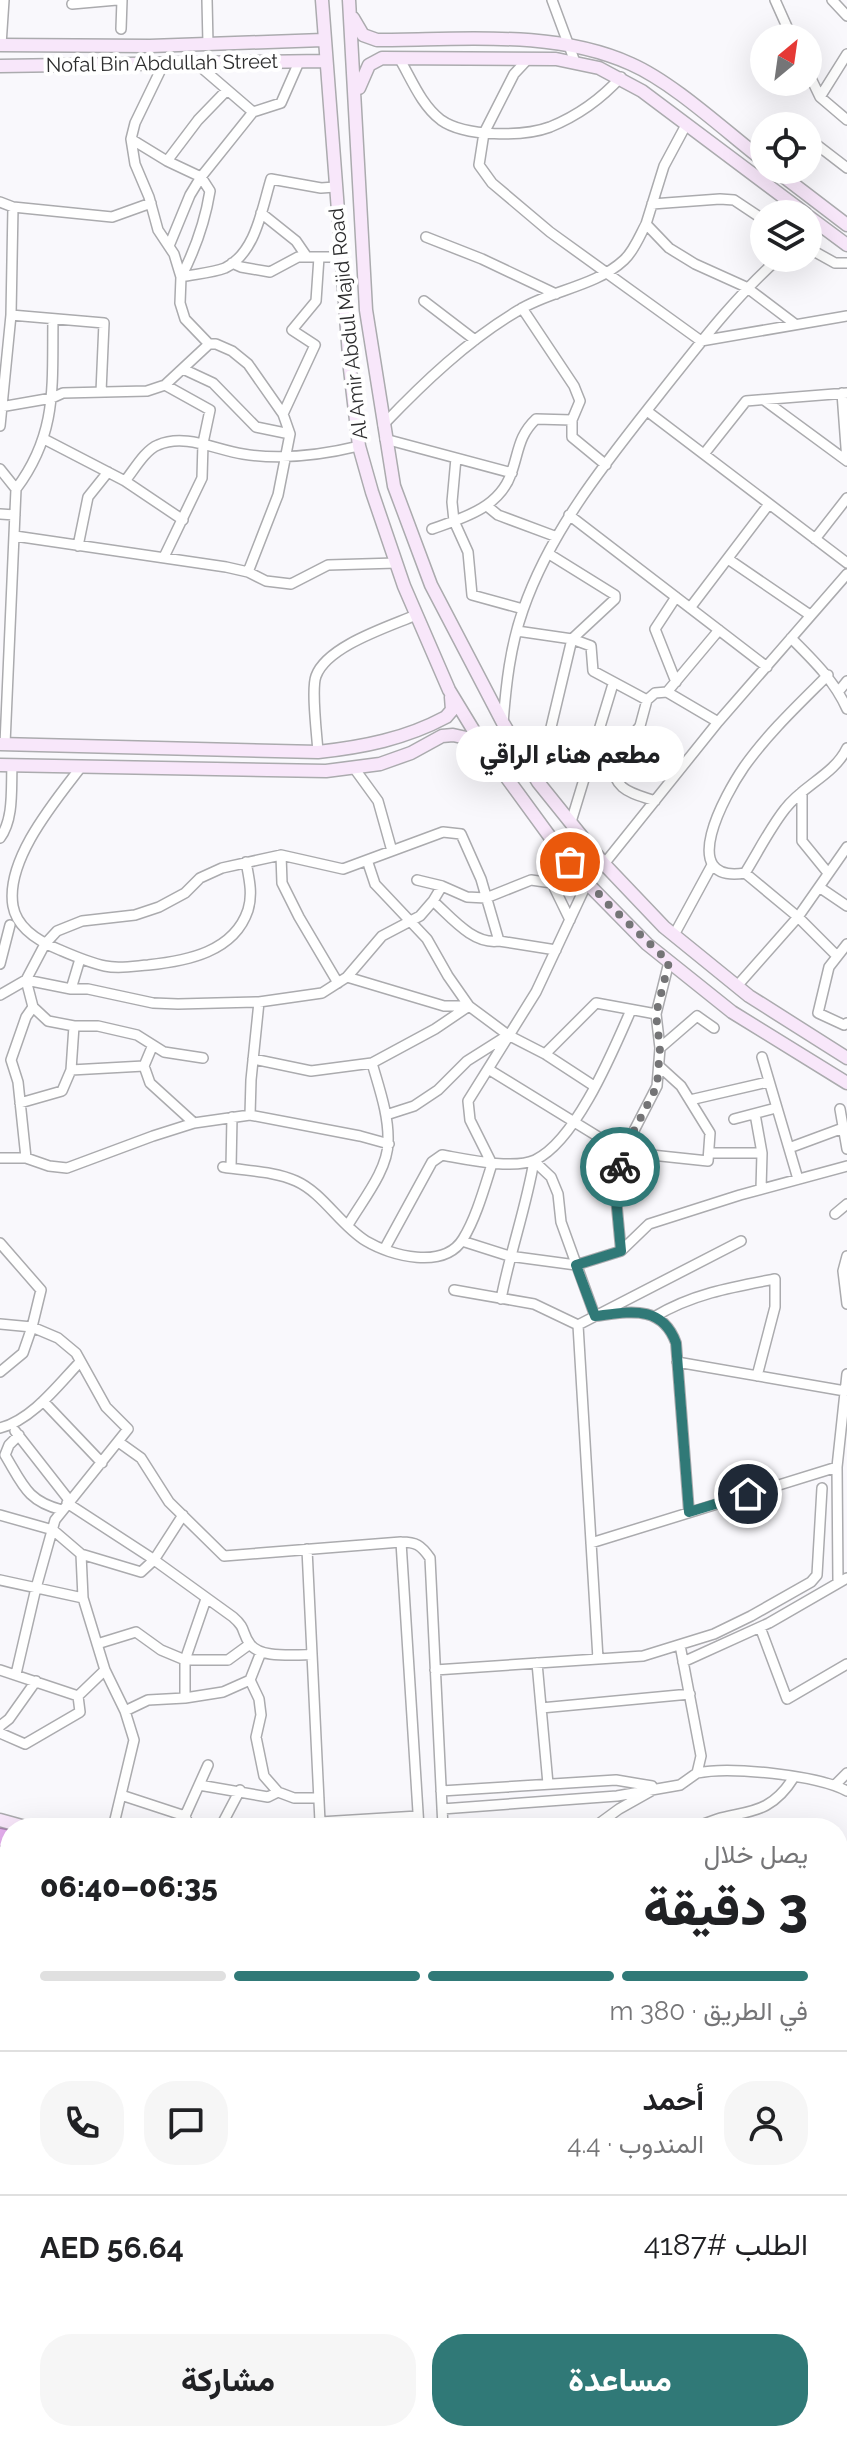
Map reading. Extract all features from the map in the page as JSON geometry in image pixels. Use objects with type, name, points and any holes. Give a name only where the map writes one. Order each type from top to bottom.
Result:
[{"type":"main road","name":"Al Amir Abdul Majid Road","points":[[322,0],[335,187],[359,446],[396,563],[449,690],[520,798],[587,883],[647,944],[732,1012],[847,1083]]},
{"type":"main road","name":"Al Amir Abdul Majid Road","points":[[349,0],[366,310],[394,486],[431,585],[503,723],[538,782],[604,864],[674,935],[737,986],[847,1058]]},
{"type":"main road","points":[[351,16],[363,35],[377,40],[525,40],[600,52],[656,78],[750,149]]},
{"type":"main road","points":[[0,45],[323,40]]},
{"type":"main road","points":[[356,99],[369,65],[382,58],[575,62],[621,77],[787,200]]},
{"type":"main road","name":"Nofal Bin Abdullah Street","points":[[0,66],[325,61]]},
{"type":"main road","points":[[793,184],[847,225]]},
{"type":"main road","points":[[822,226],[847,245]]},
{"type":"main road","points":[[3,744],[318,752],[364,747],[446,717],[452,710],[449,690]]},
{"type":"main road","points":[[6,766],[326,771],[380,764],[411,753],[442,736],[453,735],[480,741]]},
{"type":"street","points":[[0,45],[4,0]]},
{"type":"street","points":[[72,4],[120,0],[121,29]]},
{"type":"street","points":[[207,0],[208,44]]},
{"type":"street","points":[[552,0],[572,46],[575,62]]},
{"type":"street","points":[[775,0],[786,24]]},
{"type":"street","points":[[832,0],[847,16]]},
{"type":"street","points":[[847,54],[820,97],[847,120]]},
{"type":"street","points":[[399,58],[439,119],[454,128],[484,133],[521,132],[549,127],[604,96],[621,77]]},
{"type":"street","points":[[528,59],[514,74],[484,133],[479,165],[492,183],[550,232],[701,341],[847,316]]},
{"type":"street","points":[[169,246],[190,195],[201,177],[253,112],[281,103],[299,62]]},
{"type":"street","points":[[164,63],[135,123],[131,139],[135,164],[158,230],[169,246],[181,277],[180,303],[185,319],[209,344]]},
{"type":"street","points":[[196,63],[253,112]]},
{"type":"street","points":[[837,70],[847,75]]},
{"type":"street","points":[[167,161],[198,120],[227,90]]},
{"type":"street","points":[[383,425],[475,340],[522,308],[607,272],[626,259],[646,224],[664,166],[686,125]]},
{"type":"street","points":[[131,139],[201,177],[210,191],[193,253],[181,277]]},
{"type":"street","points":[[822,149],[847,168]]},
{"type":"street","points":[[181,277],[224,268],[232,263],[251,241],[271,179],[321,188],[335,187]]},
{"type":"street","points":[[652,204],[720,199],[734,200],[750,211]]},
{"type":"street","points":[[0,202],[13,207],[112,217],[151,203]]},
{"type":"street","points":[[0,426],[11,315],[13,207]]},
{"type":"street","points":[[261,213],[288,234],[307,257]]},
{"type":"street","points":[[646,224],[669,248],[695,264],[746,287],[795,324]]},
{"type":"street","points":[[426,237],[556,294]]},
{"type":"street","points":[[822,256],[835,263],[847,263]]},
{"type":"street","points":[[232,263],[270,272],[298,257],[341,257]]},
{"type":"street","points":[[283,414],[315,345],[292,330],[316,301],[319,257]]},
{"type":"street","points":[[503,723],[511,654],[523,609],[569,515],[701,341],[746,287],[763,272]]},
{"type":"street","points":[[424,301],[475,340]]},
{"type":"street","points":[[522,308],[574,386],[580,401],[572,420],[572,437],[606,465]]},
{"type":"street","points":[[11,315],[104,323],[101,392]]},
{"type":"street","points":[[3,744],[16,489],[30,469],[44,439],[52,398],[53,319]]},
{"type":"street","points":[[0,407],[52,398],[63,393],[147,391],[165,385],[209,344],[232,351],[248,364],[283,414],[290,434],[284,477],[248,572]]},
{"type":"street","points":[[183,369],[213,383],[256,427],[290,434]]},
{"type":"street","points":[[164,557],[202,478],[203,443],[210,410],[165,385]]},
{"type":"street","points":[[704,454],[746,401],[844,393],[847,461]]},
{"type":"street","points":[[764,400],[847,461]]},
{"type":"street","points":[[647,411],[847,563]]},
{"type":"street","points":[[432,529],[487,506],[504,490],[524,430],[536,419],[572,420]]},
{"type":"street","points":[[44,439],[125,481],[183,520]]},
{"type":"street","points":[[385,439],[512,473]]},
{"type":"street","points":[[125,481],[154,446],[168,441],[203,443],[242,454],[285,456],[333,452],[359,446]]},
{"type":"street","points":[[456,458],[454,521],[468,552],[472,595],[523,609]]},
{"type":"street","points":[[0,469],[16,489]]},
{"type":"street","points":[[78,546],[88,497],[108,472]]},
{"type":"street","points":[[815,539],[847,498]]},
{"type":"street","points":[[690,608],[769,504]]},
{"type":"street","points":[[487,506],[498,515],[557,537]]},
{"type":"street","points":[[0,514],[15,515]]},
{"type":"street","points":[[569,515],[767,667]]},
{"type":"street","points":[[15,536],[164,557],[248,572],[266,581],[291,584],[328,565],[396,563]]},
{"type":"street","points":[[538,782],[572,639],[615,599],[615,595],[549,554]]},
{"type":"street","points":[[728,559],[810,615]]},
{"type":"street","points":[[604,864],[718,722],[847,574]]},
{"type":"street","points":[[676,597],[655,629],[676,682]]},
{"type":"street","points":[[318,752],[314,679],[323,663],[350,644],[416,615]]},
{"type":"street","points":[[667,692],[719,630]]},
{"type":"street","points":[[517,631],[572,639],[591,646],[593,671],[647,700]]},
{"type":"street","points":[[791,638],[828,675],[847,709]]},
{"type":"street","points":[[828,675],[793,709],[744,767],[717,815],[709,840],[708,856],[712,865],[723,872],[745,873],[798,917],[836,955]]},
{"type":"street","points":[[839,691],[847,681]]},
{"type":"street","points":[[571,822],[613,684]]},
{"type":"street","points":[[655,801],[626,792],[613,777],[611,761],[640,726],[647,700],[655,693],[667,692],[718,722]]},
{"type":"street","points":[[745,873],[784,810],[840,763],[847,748]]},
{"type":"street","points":[[0,838],[6,830],[10,807],[6,766]]},
{"type":"street","points":[[0,964],[10,925],[15,875],[20,858],[60,794],[81,767]]},
{"type":"street","points":[[354,768],[378,801],[392,851]]},
{"type":"street","points":[[802,792],[802,841],[828,873]]},
{"type":"street","points":[[1,992],[26,980],[45,944],[57,931],[82,921],[135,915],[159,907],[185,893],[200,878],[246,862],[281,855],[343,869],[443,832],[461,834],[481,879],[499,941]]},
{"type":"street","points":[[737,986],[798,917],[847,848]]},
{"type":"street","points":[[281,855],[282,883],[338,983]]},
{"type":"street","points":[[367,860],[375,884],[427,939],[469,1006],[508,1035],[545,1054],[594,1086]]},
{"type":"street","points":[[10,925],[45,944],[107,967],[176,962],[202,955],[237,932],[248,911],[251,895],[246,862]]},
{"type":"street","points":[[674,935],[712,865]]},
{"type":"street","points":[[417,880],[467,897],[486,898],[531,880],[552,883],[570,920]]},
{"type":"street","points":[[232,1117],[227,1168],[282,1176],[299,1182],[366,1241],[407,1256],[429,1257],[448,1253],[462,1241],[492,1164],[470,1120],[468,1101],[536,992],[587,883]]},
{"type":"street","points":[[26,980],[153,1003],[212,1005],[322,993],[347,977],[382,936],[409,923],[433,901],[442,886]]},
{"type":"street","points":[[819,887],[847,906]]},
{"type":"street","points":[[433,901],[471,934],[488,942],[556,950]]},
{"type":"street","points":[[847,944],[829,967],[818,1013],[829,1021],[847,1023]]},
{"type":"street","points":[[71,989],[80,959]]},
{"type":"street","points":[[621,1251],[615,1187],[623,1152],[657,1086],[660,1048],[656,1014],[669,962]]},
{"type":"street","points":[[347,977],[444,1006],[469,1006]]},
{"type":"street","points":[[26,980],[33,1007],[48,1021],[98,1026],[137,1035],[164,1052],[203,1058]]},
{"type":"street","points":[[250,1115],[259,1002]]},
{"type":"street","points":[[545,1054],[596,1003],[656,1014]]},
{"type":"street","points":[[253,1059],[311,1071],[372,1063],[435,1029],[469,1006]]},
{"type":"street","points":[[26,1158],[18,1082],[11,1060],[26,1017],[33,1007]]},
{"type":"street","points":[[385,1248],[432,1162],[442,1155],[492,1164],[534,1161],[557,1142],[575,1121],[610,1057],[631,1010]]},
{"type":"street","points":[[660,1048],[697,1016],[714,1028]]},
{"type":"street","points":[[20,1103],[62,1091],[71,1070],[74,1026]]},
{"type":"street","points":[[386,1115],[414,1106],[438,1090],[467,1061],[508,1035]]},
{"type":"street","points":[[152,1047],[144,1066],[150,1083],[194,1123]]},
{"type":"street","points":[[762,1057],[798,1179]]},
{"type":"street","points":[[348,1225],[379,1174],[389,1144],[386,1115],[372,1063]]},
{"type":"street","points":[[71,1070],[144,1066]]},
{"type":"street","points":[[488,1069],[623,1152],[708,1161],[710,1133],[681,1086],[659,1066]]},
{"type":"street","points":[[690,1100],[768,1082]]},
{"type":"street","points":[[734,1119],[776,1108]]},
{"type":"street","points":[[840,1109],[847,1149]]},
{"type":"street","points":[[755,1114],[762,1153],[761,1189]]},
{"type":"street","points":[[0,1158],[26,1158],[67,1168],[194,1123],[250,1115],[389,1144]]},
{"type":"street","points":[[789,1148],[843,1128]]},
{"type":"street","points":[[709,1153],[762,1153]]},
{"type":"street","points":[[501,1299],[509,1256],[528,1197],[534,1161]]},
{"type":"street","points":[[534,1161],[551,1177],[558,1194],[561,1222],[595,1316]]},
{"type":"street","points":[[462,1241],[509,1256],[576,1265],[621,1251],[649,1224],[847,1166]]},
{"type":"street","points":[[835,1214],[847,1204]]},
{"type":"street","points":[[578,1325],[741,1241]]},
{"type":"street","points":[[0,1243],[41,1290],[23,1353],[0,1372]]},
{"type":"street","points":[[847,1256],[843,1271],[847,1304]]},
{"type":"street","points":[[654,1317],[678,1303],[718,1289],[775,1279],[775,1307],[757,1376]]},
{"type":"street","points":[[454,1290],[534,1304],[578,1325]]},
{"type":"street","points":[[595,1316],[645,1313],[662,1320],[671,1329],[676,1343],[689,1512]]},
{"type":"street","points":[[0,1324],[32,1327],[58,1338],[76,1353],[106,1407],[128,1429],[120,1443],[66,1504],[53,1530],[16,1674]]},
{"type":"street","points":[[578,1325],[598,1659]]},
{"type":"street","points":[[0,1428],[11,1425],[43,1401],[80,1362]]},
{"type":"street","points":[[677,1362],[845,1391]]},
{"type":"street","points":[[683,1662],[760,1627],[843,1579],[837,1467],[847,1374]]},
{"type":"street","points":[[43,1401],[102,1463]]},
{"type":"street","points":[[11,1425],[66,1504]]},
{"type":"street","points":[[19,1435],[9,1445],[5,1455],[32,1497],[66,1504],[154,1560],[244,1627],[250,1644],[261,1652],[312,1655]]},
{"type":"street","points":[[120,1443],[141,1458],[169,1502],[224,1556],[401,1542],[422,1546],[430,1558],[442,1818]]},
{"type":"street","points":[[591,1543],[837,1467]]},
{"type":"street","points":[[435,1670],[643,1656],[714,1634],[811,1582],[817,1575],[822,1488]]},
{"type":"street","points":[[0,1515],[53,1530],[81,1554],[141,1572],[154,1560],[183,1515]]},
{"type":"street","points":[[385,1818],[418,1816],[401,1542]]},
{"type":"street","points":[[307,1549],[320,1818]]},
{"type":"street","points":[[81,1554],[83,1598],[105,1670],[125,1711],[134,1740],[115,1818]]},
{"type":"street","points":[[0,1580],[83,1598]]},
{"type":"street","points":[[185,1698],[185,1660],[206,1599]]},
{"type":"street","points":[[760,1627],[787,1699],[847,1664]]},
{"type":"street","points":[[97,1644],[136,1632],[161,1650],[185,1660],[228,1660],[250,1644]]},
{"type":"street","points":[[680,1645],[701,1756],[697,1773]]},
{"type":"street","points":[[125,1711],[148,1700],[223,1692],[250,1680],[261,1652]]},
{"type":"street","points":[[537,1663],[548,1784]]},
{"type":"street","points":[[0,1670],[78,1696]]},
{"type":"street","points":[[78,1696],[105,1670]]},
{"type":"street","points":[[250,1680],[259,1699],[261,1715],[256,1737],[264,1776],[278,1792],[294,1798],[319,1798]]},
{"type":"street","points":[[0,1726],[9,1719],[36,1681]]},
{"type":"street","points":[[541,1708],[690,1694]]},
{"type":"street","points":[[0,1733],[25,1744],[80,1712],[78,1696]]},
{"type":"street","points":[[121,1795],[185,1816],[208,1765]]},
{"type":"street","points":[[442,1809],[617,1796],[680,1785],[697,1773],[713,1769],[794,1777],[835,1785],[847,1791]]},
{"type":"street","points":[[835,1785],[847,1773]]},
{"type":"street","points":[[724,1818],[774,1802],[794,1777]]},
{"type":"street","points":[[441,1791],[616,1780],[659,1787]]},
{"type":"street","points":[[199,1785],[268,1797],[278,1792]]},
{"type":"street","points":[[607,1818],[659,1787]]},
{"type":"street","points":[[225,1818],[240,1790]]},
{"type":"way so far","points":[[570,862],[647,944],[669,962],[656,1014],[660,1048],[657,1086],[623,1152],[620,1167]]},
{"type":"place","name":"مطعم هناء الراقي","points":[[570,862]]},
{"type":"route","points":[[620,1167],[615,1187],[621,1251],[576,1265],[595,1316],[645,1313],[662,1320],[671,1329],[676,1343],[689,1512],[748,1494]]}]
